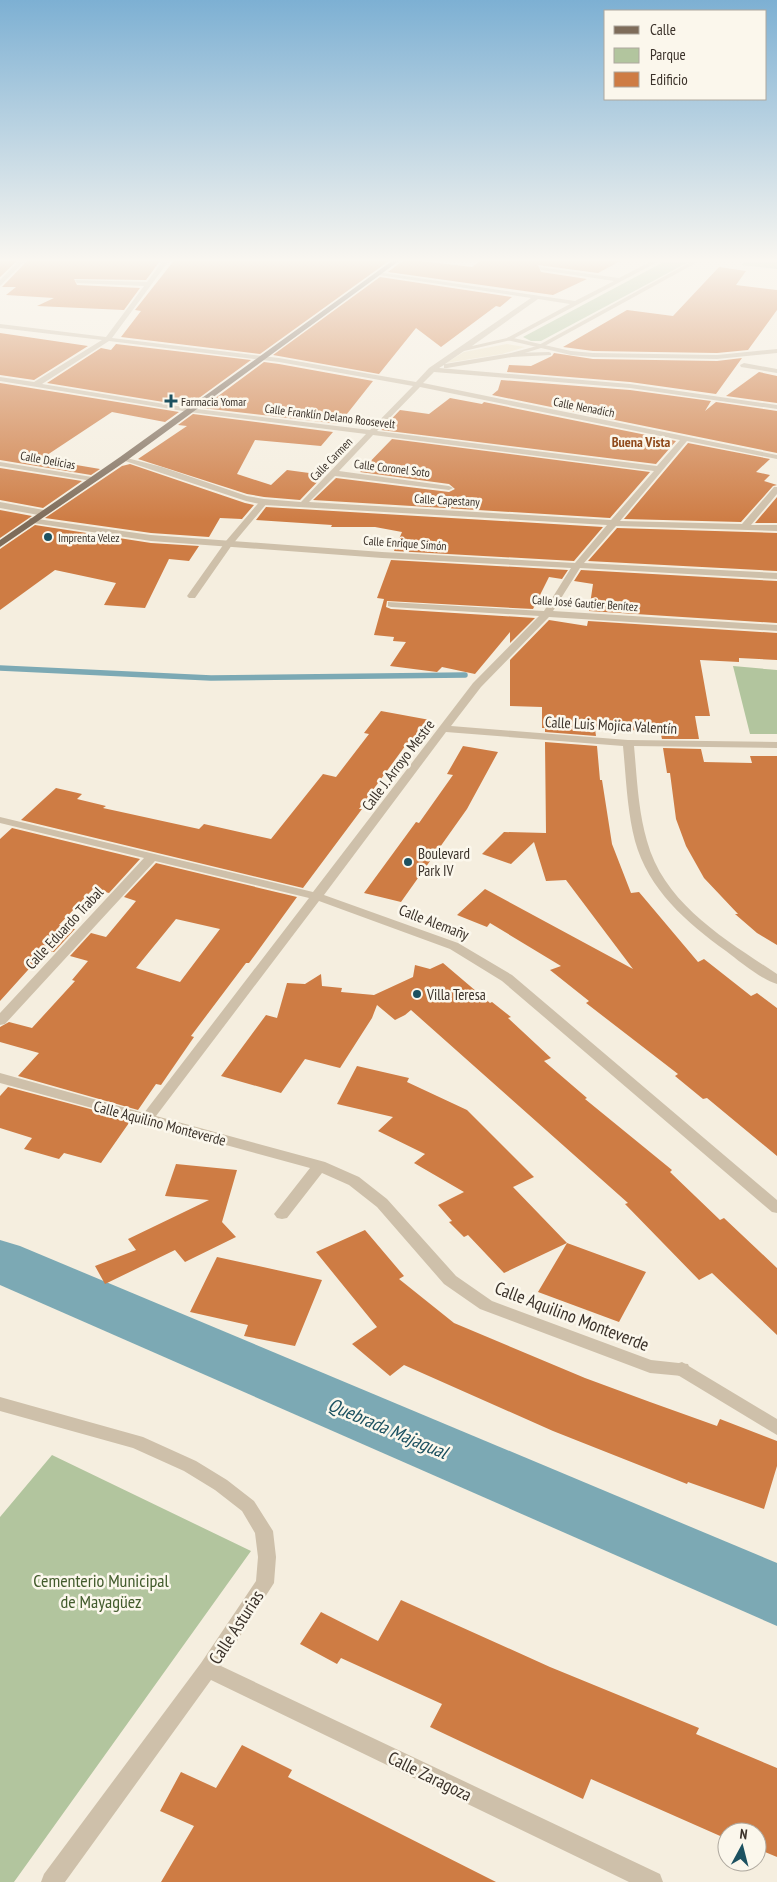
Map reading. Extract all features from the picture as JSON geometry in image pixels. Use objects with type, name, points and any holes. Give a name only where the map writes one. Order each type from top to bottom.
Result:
[{"type":"main road","points":[[0,544],[123,459],[277,346]]},
{"type":"street","points":[[35,385],[98,346]]},
{"type":"street","name":"Calle Nenadich","points":[[154,346],[321,366],[777,457]]},
{"type":"street","name":"Calle Carmen","points":[[303,504],[432,370],[467,346]]},
{"type":"street","points":[[462,349],[484,346]]},
{"type":"street","points":[[535,346],[571,354]]},
{"type":"street","points":[[432,370],[512,355],[539,347]]},
{"type":"street","points":[[512,355],[571,354],[717,357],[777,351]]},
{"type":"street","points":[[744,365],[777,371]]},
{"type":"street","points":[[432,370],[630,386],[777,407]]},
{"type":"street","name":"Calle Franklin Delano Roosevelt","points":[[0,379],[189,410],[659,469]]},
{"type":"street","name":"Calle J. Arroyo Mestre","points":[[146,1120],[477,685],[548,612],[577,566],[685,439]]},
{"type":"street","name":"Calle Capestany","points":[[123,459],[158,467],[234,496],[264,502],[612,523],[777,528]]},
{"type":"street","name":"Calle Delicias","points":[[0,464],[92,479]]},
{"type":"street","name":"Calle Coronel Soto","points":[[332,473],[449,488]]},
{"type":"street","points":[[744,528],[777,489]]},
{"type":"street","points":[[192,596],[229,544],[264,502]]},
{"type":"street","points":[[0,505],[44,513]]},
{"type":"street","name":"Calle Enrique Simón","points":[[33,520],[116,534],[229,544],[577,566],[777,576]]},
{"type":"street","name":"Calle José Gautier Benítez","points":[[391,604],[548,612],[777,628]]},
{"type":"street","name":"Calle Luis Mojica Valentín","points":[[445,729],[628,744],[777,744]]},
{"type":"street","points":[[628,744],[641,842],[649,862],[664,888],[687,914],[722,943],[777,980]]},
{"type":"street","name":"Calle Alemañy","points":[[0,820],[316,896],[454,946],[507,978],[777,1208]]},
{"type":"street","name":"Calle Eduardo Trabal","points":[[0,1021],[152,857]]},
{"type":"street","name":"Calle Aquilino Monteverde","points":[[0,1078],[146,1120],[320,1166],[354,1181],[382,1203],[450,1280],[486,1305],[650,1366],[682,1369],[777,1428]]},
{"type":"street","points":[[282,1214],[320,1166]]},
{"type":"street","name":"Calle Asturias","points":[[0,1404],[137,1442],[190,1466],[248,1506],[264,1531],[267,1557],[265,1582],[208,1669],[52,1882]]},
{"type":"street","name":"Calle Zaragoza","points":[[208,1669],[652,1882]]},
{"type":"green space","points":[[733,666],[777,670],[777,734],[750,734]]},
{"type":"green space","name":"Cementerio Municipal de Mayagüez","points":[[52,1455],[251,1551],[14,1882],[0,1882],[0,1517]]},
{"type":"shaded area","points":[[497,346],[525,347],[502,354],[446,363],[464,352]]},
{"type":"building","points":[[0,346],[88,346],[34,380],[0,375]]},
{"type":"building","points":[[114,346],[131,346],[251,360],[188,406],[47,383],[101,348],[111,350]]},
{"type":"building","points":[[193,346],[271,346],[260,354]]},
{"type":"building","points":[[286,346],[402,346],[379,374],[273,355]]},
{"type":"building","points":[[751,346],[748,350],[717,353],[593,351],[563,347]]},
{"type":"building","points":[[554,353],[593,359],[717,361],[742,358],[716,394],[630,382],[507,372],[509,365],[531,366],[552,356]]},
{"type":"building","points":[[264,362],[373,381],[339,424],[202,408]]},
{"type":"building","points":[[759,372],[777,376],[777,403],[726,396]]},
{"type":"building","points":[[501,380],[630,390],[711,401],[705,411],[716,402],[777,411],[777,453],[492,395],[498,390]]},
{"type":"building","points":[[0,383],[179,412],[165,422],[112,412],[41,459],[100,469],[91,475],[0,460]]},
{"type":"building","points":[[450,398],[482,404],[484,402],[676,441],[656,464],[381,430],[400,410],[429,414]]},
{"type":"building","points":[[193,414],[333,432],[321,446],[255,440],[237,474],[271,485],[287,470],[324,475],[300,500],[264,497],[247,494],[138,459],[187,426],[178,425]]},
{"type":"building","points":[[392,439],[650,472],[610,518],[313,500],[336,478],[449,492],[455,489],[449,484],[360,472]]},
{"type":"building","points":[[688,443],[770,459],[756,472],[770,475],[764,481],[777,485],[773,486],[741,522],[624,519]]},
{"type":"building","points":[[130,464],[254,505],[242,519],[220,518],[209,537],[151,533],[45,518],[122,466]]},
{"type":"building","points":[[0,468],[82,481],[43,508],[0,500]]},
{"type":"building","points":[[777,497],[777,523],[755,523]]},
{"type":"building","points":[[266,507],[603,527],[574,561],[394,551],[402,532],[375,527],[331,527],[332,525],[256,520]]},
{"type":"building","points":[[0,510],[32,516],[0,538]]},
{"type":"building","points":[[35,525],[151,543],[199,546],[189,561],[169,559],[145,608],[104,605],[116,583],[55,570],[0,610],[0,549]]},
{"type":"building","points":[[617,528],[777,533],[777,571],[588,561]]},
{"type":"building","points":[[391,560],[568,570],[562,579],[549,577],[533,609],[387,601],[386,607],[391,609],[535,618],[510,643],[510,632],[475,674],[442,667],[437,672],[390,666],[406,642],[393,641],[394,637],[374,635],[384,599],[377,598]]},
{"type":"building","points":[[581,570],[777,581],[777,623],[589,611],[593,584],[574,581]]},
{"type":"building","points":[[549,620],[587,626],[588,621],[777,633],[777,660],[739,658],[739,662],[700,660],[710,716],[695,716],[699,739],[662,739],[660,731],[595,729],[596,736],[545,732],[545,728],[542,728],[542,707],[510,706],[510,660]]},
{"type":"building","points":[[381,711],[430,720],[416,739],[411,738],[359,809],[362,809],[303,888],[21,820],[56,788],[82,794],[77,799],[106,806],[103,808],[199,829],[204,824],[271,839],[323,774],[336,777],[369,734],[364,733]]},
{"type":"building","points":[[545,742],[597,746],[600,780],[602,780],[612,844],[631,893],[639,892],[698,962],[704,959],[751,996],[757,993],[777,1008],[777,1156],[707,1098],[703,1099],[675,1076],[678,1074],[586,1003],[589,1001],[550,970],[561,966],[490,923],[487,927],[457,915],[485,889],[633,969],[566,880],[546,881],[534,842],[511,864],[482,854],[504,832],[546,833]]},
{"type":"building","points":[[463,746],[498,752],[467,809],[401,902],[364,893],[416,822],[419,823],[453,775],[447,774]]},
{"type":"building","points":[[663,748],[701,749],[704,762],[752,763],[750,756],[777,756],[777,945],[757,933],[735,914],[738,914],[704,878],[686,846],[676,819],[670,773],[667,773]]},
{"type":"building","points":[[12,828],[140,859],[109,893],[93,889],[59,925],[75,929],[54,952],[46,950],[0,1001],[0,839]]},
{"type":"building","points":[[156,863],[297,897],[249,963],[246,963],[191,1036],[194,1037],[161,1085],[156,1084],[138,1110],[18,1076],[39,1053],[0,1042],[0,1027],[9,1022],[32,1028],[75,981],[72,980],[88,961],[70,956],[91,933],[106,937],[136,901],[124,897]],"holes":[[[176,919],[220,929],[180,982],[136,968]]]},
{"type":"building","points":[[443,963],[490,1003],[492,1002],[511,1017],[508,1018],[551,1058],[544,1061],[587,1098],[585,1099],[672,1170],[670,1172],[720,1220],[724,1218],[777,1268],[777,1335],[712,1273],[699,1280],[625,1204],[628,1203],[411,1010],[395,1020],[377,1005],[372,1018],[340,1068],[305,1059],[281,1093],[221,1076],[266,1015],[277,1018],[287,983],[305,984],[321,974],[322,986],[342,988],[341,992],[374,995],[413,977],[415,965],[430,969]]},
{"type":"building","points":[[357,1066],[409,1078],[407,1082],[467,1110],[534,1177],[513,1187],[567,1243],[504,1273],[468,1235],[464,1237],[449,1222],[452,1221],[438,1205],[464,1192],[414,1163],[425,1154],[378,1131],[393,1117],[337,1104]]},
{"type":"building","points":[[8,1087],[131,1120],[101,1163],[64,1153],[59,1159],[24,1149],[32,1138],[0,1128],[0,1096]]},
{"type":"building","points":[[176,1164],[237,1170],[222,1222],[236,1237],[185,1262],[175,1250],[105,1284],[95,1266],[136,1250],[128,1239],[209,1200],[165,1196]]},
{"type":"building","points":[[365,1230],[404,1276],[399,1279],[454,1323],[585,1378],[650,1402],[717,1426],[720,1419],[777,1441],[777,1466],[764,1509],[688,1482],[687,1484],[553,1431],[404,1365],[390,1376],[352,1344],[377,1327],[316,1252]]},
{"type":"building","points":[[567,1243],[646,1272],[619,1322],[538,1292]]},
{"type":"building","points":[[217,1257],[322,1280],[295,1346],[244,1336],[248,1325],[190,1312]]},
{"type":"building","points":[[401,1600],[550,1667],[699,1728],[696,1734],[777,1768],[777,1857],[767,1853],[767,1822],[717,1822],[717,1835],[591,1779],[583,1799],[430,1727],[442,1704],[341,1658],[337,1664],[300,1644],[321,1612],[378,1641]]},
{"type":"building","points":[[242,1745],[292,1770],[288,1777],[496,1882],[161,1882],[194,1826],[160,1811],[181,1772],[216,1788]]},
{"type":"waterway","points":[[0,668],[211,678],[465,675]]},
{"type":"waterway","name":"Quebrada Majagual","points":[[0,1261],[777,1595]]},
{"type":"place","name":"Farmacia Yomar","points":[[171,401]]},
{"type":"place","name":"Imprenta Velez","points":[[48,537]]},
{"type":"place","name":"Boulevard Park IV","points":[[408,862]]},
{"type":"place","name":"Villa Teresa","points":[[417,994]]},
{"type":"district","name":"Buena Vista","points":[[641,442]]}]
